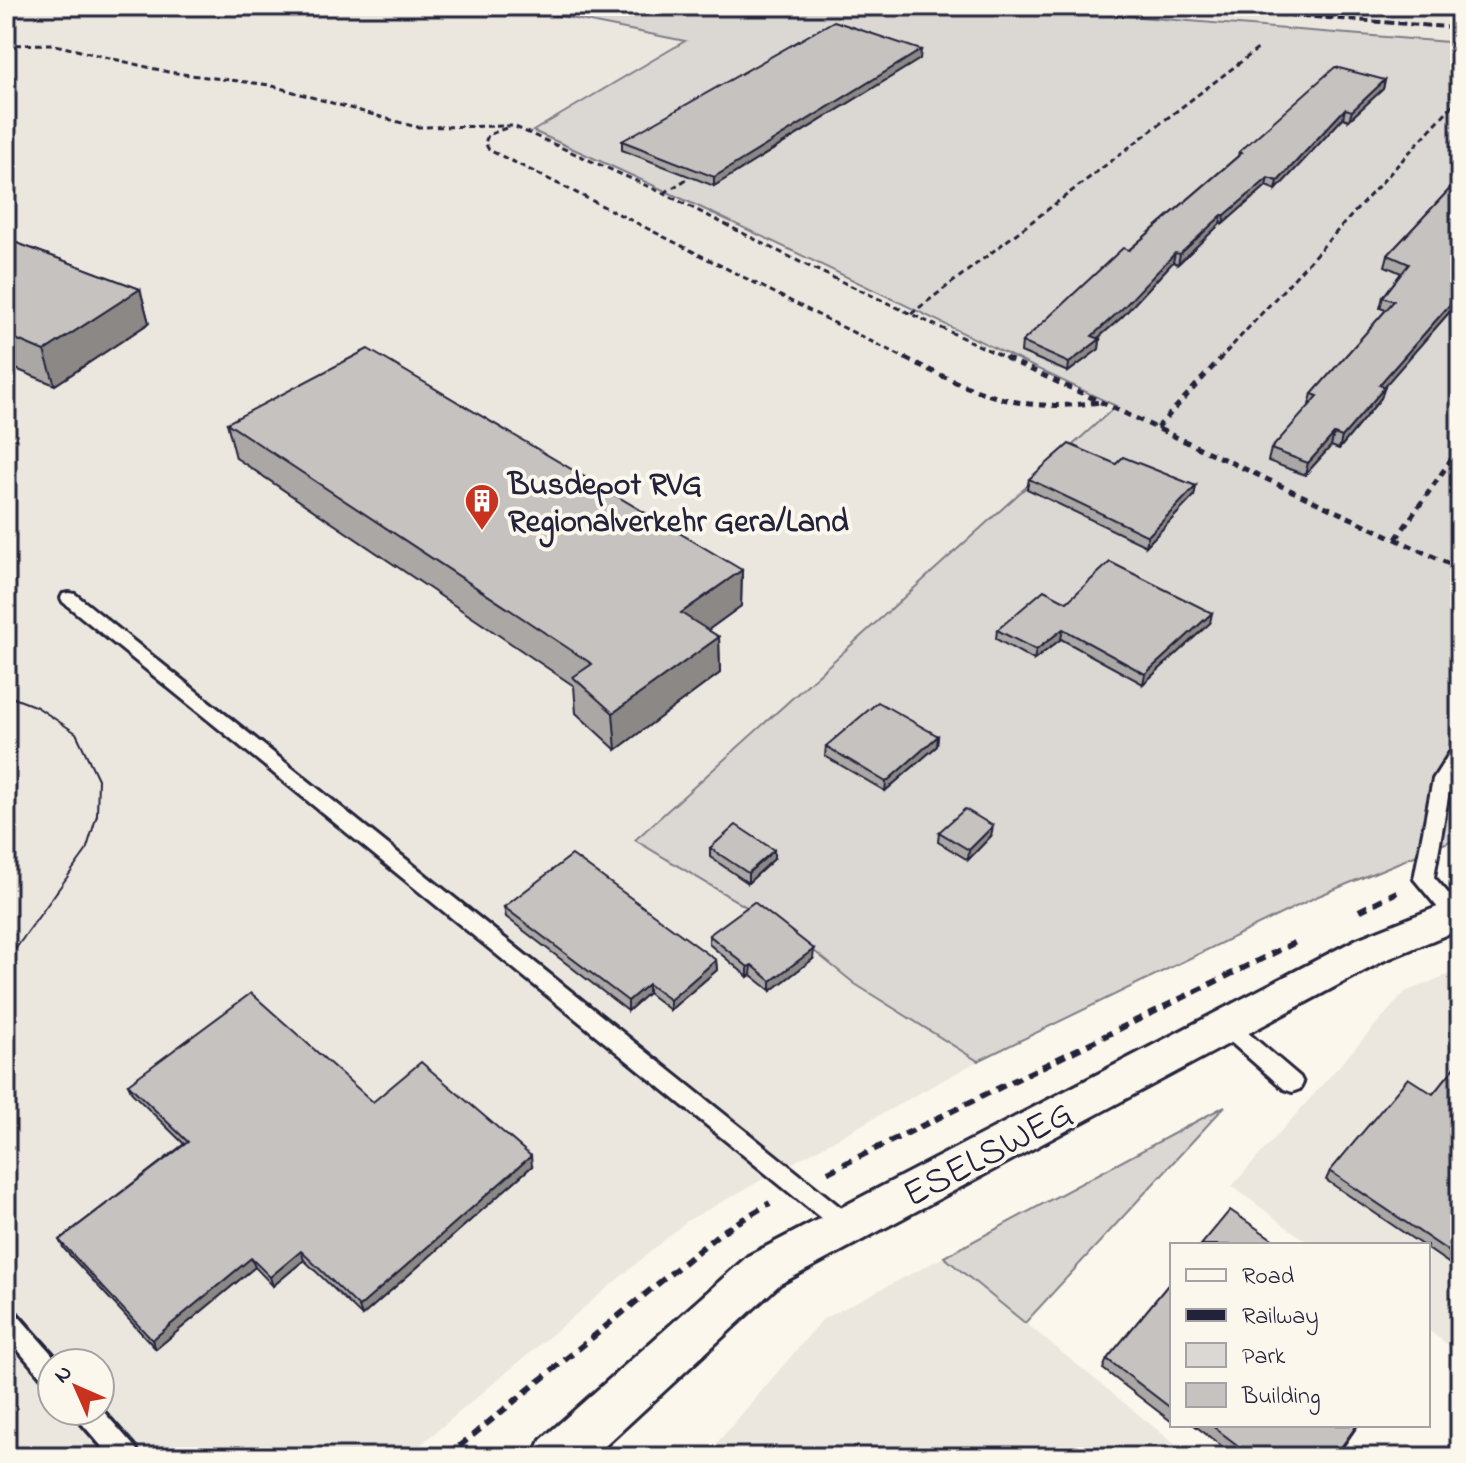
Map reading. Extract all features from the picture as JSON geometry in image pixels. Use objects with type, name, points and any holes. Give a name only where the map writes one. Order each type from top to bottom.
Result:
[{"type":"street","name":"ESELSWEG","points":[[558,1457],[764,1270],[1370,950],[1458,914]]},
{"type":"lane","points":[[69,598],[846,1225]]},
{"type":"lane","points":[[1458,914],[1424,879],[1442,779],[1460,751]]},
{"type":"lane","points":[[1226,1026],[1292,1083]]},
{"type":"lane","points":[[6,1318],[36,1353]]},
{"type":"lane","points":[[101,1427],[127,1457]]},
{"type":"path","points":[[6,45],[51,44],[168,72],[269,85],[416,127],[513,126],[663,193],[911,314],[1460,569]]},
{"type":"path","points":[[911,314],[1259,48]]},
{"type":"path","points":[[1157,428],[1460,97]]},
{"type":"path","points":[[513,126],[488,135],[485,143],[489,150],[666,235],[761,288],[946,378],[996,398],[1028,406],[1065,407],[1100,401]]},
{"type":"path","points":[[663,193],[704,168]]},
{"type":"path","points":[[1396,539],[1460,447]]},
{"type":"shaded area","points":[[6,6],[510,6],[686,41],[534,132],[740,224],[1116,406],[635,839],[798,938],[855,984],[978,1061],[687,1221],[406,1457],[6,1457]]},
{"type":"shaded area","points":[[957,6],[1460,6],[1460,55]]},
{"type":"shaded area","points":[[1460,970],[1460,1354],[1430,1332],[1430,1243],[1308,1243],[1232,1186],[1405,992]]},
{"type":"shaded area","points":[[944,1257],[1191,1457],[705,1457],[823,1319]]},
{"type":"green space","points":[[510,6],[1003,6],[1460,43],[1460,837],[1316,897],[978,1061],[855,984],[798,938],[635,840],[1116,406],[753,232],[533,131],[685,41]]},
{"type":"green space","points":[[1225,1106],[1025,1323],[944,1257]]},
{"type":"building","points":[[834,21],[921,50],[714,177],[622,141]]},
{"type":"building","points":[[1335,67],[1385,80],[1352,111],[1345,109],[1278,181],[1268,178],[1180,254],[1175,253],[1092,336],[1100,339],[1069,363],[1022,342],[1123,248],[1129,250],[1242,153],[1239,152]]},
{"type":"building","points":[[1460,178],[1460,293],[1379,385],[1385,387],[1342,437],[1334,434],[1308,463],[1271,449],[1318,396],[1312,394],[1394,301],[1383,297],[1409,264],[1388,255]]},
{"type":"building","points":[[6,239],[140,289],[44,351],[6,335]]},
{"type":"building","name":"Busdepot RVG Regionalverkehr Gera/Land","points":[[368,349],[742,570],[681,613],[719,637],[613,713],[573,677],[592,664],[227,423]]},
{"type":"building","points":[[1069,444],[1116,464],[1123,457],[1196,486],[1148,536],[1029,479]]},
{"type":"building","points":[[1110,562],[1212,613],[1145,674],[1063,629],[1036,650],[997,630],[1044,590],[1067,602]]},
{"type":"building","points":[[878,702],[938,736],[886,782],[826,746]]},
{"type":"building","points":[[965,809],[993,826],[969,850],[939,832]]},
{"type":"building","points":[[736,825],[774,850],[748,873],[710,848]]},
{"type":"building","points":[[572,855],[716,960],[670,1000],[648,984],[628,1001],[504,907]]},
{"type":"building","points":[[754,902],[814,949],[771,981],[752,965],[748,967],[709,935]]},
{"type":"building","points":[[251,993],[373,1102],[421,1062],[531,1156],[359,1307],[301,1251],[270,1277],[251,1258],[152,1340],[59,1240],[188,1142],[128,1084]]},
{"type":"building","points":[[1460,1061],[1460,1259],[1330,1171],[1408,1078],[1433,1094]]},
{"type":"building","points":[[1230,1210],[1278,1243],[1203,1243]]},
{"type":"building","points":[[1170,1282],[1170,1407],[1107,1359]]},
{"type":"building","points":[[1214,1427],[1356,1427],[1334,1457],[1253,1457]]},
{"type":"tram line","points":[[6,695],[37,707],[76,733],[98,779],[97,815],[86,851],[6,962]]},
{"type":"tram line","points":[[6,1300],[47,1347]]},
{"type":"tram line","points":[[6,1338],[36,1374]]},
{"type":"tram line","points":[[116,1424],[145,1457]]},
{"type":"tram line","points":[[82,1427],[108,1457]]},
{"type":"railway","points":[[1170,6],[1460,28]]},
{"type":"place","name":"Busdepot RVG Regionalverkehr Gera/Land","points":[[482,532]]}]
